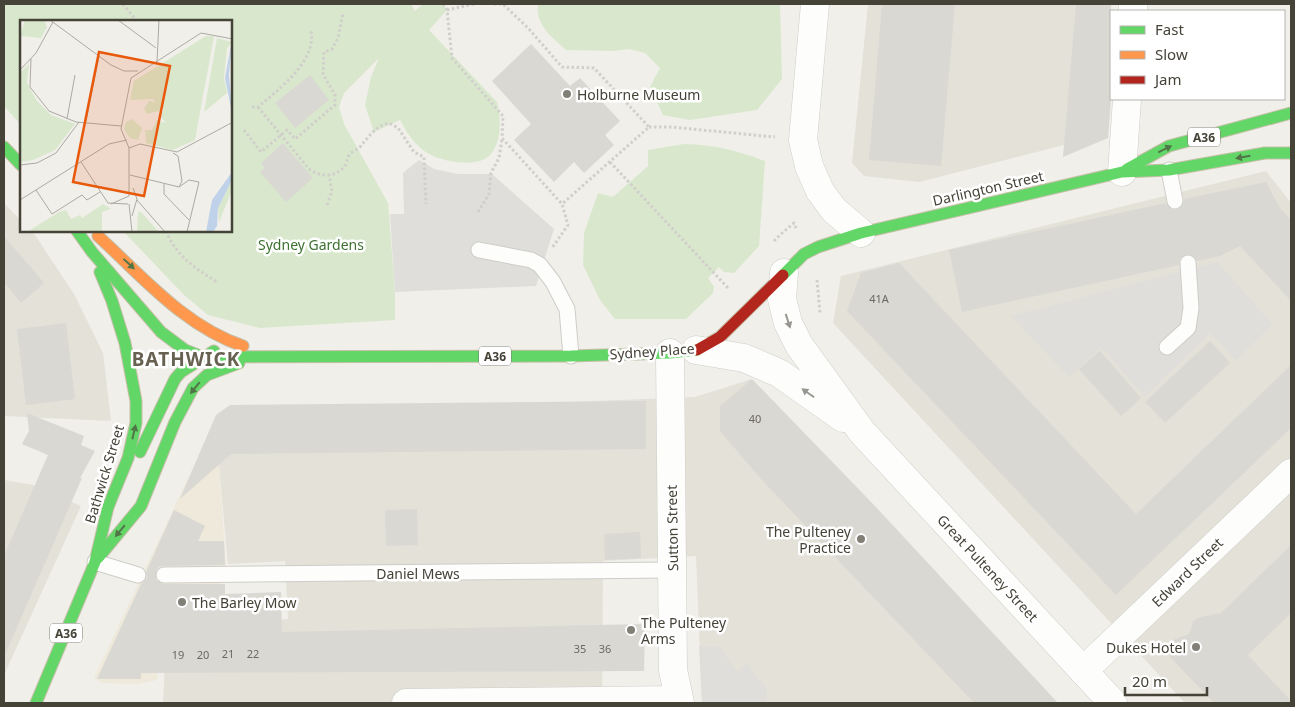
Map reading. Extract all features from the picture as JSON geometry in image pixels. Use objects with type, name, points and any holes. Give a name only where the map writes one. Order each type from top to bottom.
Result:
[{"type":"highway","name":"Darlington Street","points":[[1122,172],[1169,146],[1291,113]]},
{"type":"highway","points":[[4,147],[20,164]]},
{"type":"highway","name":"Darlington Street","points":[[861,233],[1122,172],[1169,170],[1265,153],[1291,153]]},
{"type":"highway","name":"A36","points":[[78,232],[92,252],[161,332],[168,349]]},
{"type":"highway","name":"A36","points":[[94,232],[156,290],[204,330],[229,343],[294,357]]},
{"type":"highway","name":"Sydney Place","points":[[161,332],[185,350],[203,357],[572,356],[670,353],[696,350],[720,337],[804,254],[818,247],[861,233]]},
{"type":"highway","name":"Bathwick Street","points":[[44,701],[95,562],[108,507],[128,458],[136,423],[136,401],[125,343],[112,301],[92,252]]},
{"type":"highway","name":"A36","points":[[95,562],[142,447],[175,379],[181,372],[203,357],[229,343]]},
{"type":"highway","name":"Bathwick Street","points":[[95,562],[141,506],[175,422],[193,388],[207,375],[252,358]]},
{"type":"highway","name":"A36","points":[[172,365],[175,379],[175,422]]},
{"type":"street","points":[[815,4],[803,140],[809,166],[820,191],[834,210],[861,233]]},
{"type":"street","points":[[1122,172],[1127,100]]},
{"type":"street","name":"Great Pulteney Street","points":[[784,273],[782,299],[788,323],[799,345],[862,432],[1113,703]]},
{"type":"street","name":"Great Pulteney Street","points":[[696,350],[744,358],[779,373],[862,432]]},
{"type":"street","name":"Sutton Street","points":[[670,353],[673,670],[680,702]]},
{"type":"street","name":"Edward Street","points":[[1083,671],[1291,473]]},
{"type":"street","points":[[406,703],[680,702]]},
{"type":"lane","points":[[1169,170],[1175,201]]},
{"type":"lane","points":[[479,250],[531,260],[540,265],[553,282],[567,308],[572,356]]},
{"type":"lane","points":[[1167,347],[1188,328],[1191,308],[1188,263]]},
{"type":"lane","points":[[95,562],[138,575]]},
{"type":"lane","name":"Daniel Mews","points":[[164,575],[672,570]]},
{"type":"path","points":[[122,4],[136,20]]},
{"type":"path","points":[[443,4],[448,10],[452,58],[503,116],[499,158],[491,173],[489,194],[478,212]]},
{"type":"path","points":[[448,10],[474,4]]},
{"type":"path","points":[[494,4],[503,4],[528,28],[562,67],[594,68],[649,127]]},
{"type":"path","points":[[244,130],[262,152],[287,130],[295,139],[335,105],[336,95],[323,74],[324,52],[332,49],[338,38],[343,13]]},
{"type":"path","points":[[252,107],[258,107],[302,65],[313,40],[311,31]]},
{"type":"path","points":[[258,107],[309,170],[318,175],[329,175],[339,172],[346,165],[349,156],[358,149],[372,132],[382,125],[389,123],[398,128],[414,152],[424,157],[426,204]]},
{"type":"path","points":[[562,204],[649,127],[671,126],[803,140]]},
{"type":"path","points":[[502,138],[562,204],[568,225],[540,265]]},
{"type":"path","points":[[610,162],[728,288],[734,281]]},
{"type":"path","points":[[327,205],[332,191],[329,175]]},
{"type":"path","points":[[769,248],[780,234],[794,224],[804,254],[817,280],[820,313]]},
{"type":"path","points":[[167,232],[179,252],[193,267],[217,282]]},
{"type":"shaded area","points":[[868,4],[1100,4],[1088,139],[919,182],[864,176],[852,163]]},
{"type":"shaded area","points":[[419,160],[434,169],[458,174],[492,174],[554,229],[536,286],[395,292],[390,214],[404,214],[403,173]]},
{"type":"shaded area","points":[[1266,171],[1291,203],[1291,703],[1185,703],[833,323],[841,276]]},
{"type":"shaded area","points":[[4,203],[20,220],[20,232],[32,232],[35,235],[74,294],[103,353],[111,421],[4,416]]},
{"type":"shaded area","points":[[1217,262],[1273,324],[1236,360],[1210,333],[1145,397],[1101,347],[1069,377],[1011,316]]},
{"type":"shaded area","points":[[752,379],[752,396],[1042,703],[702,703],[696,556],[603,561],[602,703],[163,703],[167,625],[288,619],[285,561],[228,564],[219,466],[198,456],[217,416],[695,397]]},
{"type":"shaded area","points":[[197,459],[219,466],[226,565],[219,592],[164,625],[157,680],[137,684],[102,683],[94,678]]},
{"type":"shaded area","points":[[4,480],[33,485],[81,506],[4,675]]},
{"type":"shaded area","points":[[699,646],[720,647],[736,672],[747,664],[767,689],[767,703],[702,703]]},
{"type":"green space","name":"Sydney Gardens","points":[[4,4],[411,4],[415,11],[423,4],[443,4],[447,10],[429,30],[497,102],[500,121],[499,136],[495,149],[485,159],[467,163],[437,158],[429,154],[410,136],[400,120],[374,132],[365,105],[371,77],[379,58],[344,93],[339,107],[344,124],[388,203],[395,292],[395,320],[260,328],[208,315],[184,295],[124,232],[232,232],[232,20],[20,20],[20,124],[4,106]]},
{"type":"green space","points":[[538,4],[780,4],[782,79],[757,110],[690,120],[663,115],[650,87],[660,68],[645,53],[629,49],[613,51],[566,50],[550,35],[542,24],[539,18]]},
{"type":"green space","points":[[684,144],[726,149],[765,161],[759,246],[734,273],[724,272],[719,267],[708,278],[714,287],[713,293],[686,319],[615,319],[600,300],[583,265],[584,233],[598,193],[613,197],[648,166],[648,150]]},
{"type":"building","points":[[882,4],[955,4],[941,166],[869,160]]},
{"type":"building","points":[[1076,4],[1111,4],[1111,100],[1108,138],[1063,157]]},
{"type":"building","points":[[531,44],[570,86],[580,78],[620,121],[605,135],[614,145],[584,173],[574,162],[554,182],[514,140],[531,124],[492,81]]},
{"type":"building","points":[[310,75],[329,100],[295,128],[275,103]]},
{"type":"building","points":[[283,143],[313,178],[286,202],[260,172],[265,168],[261,163]]},
{"type":"building","points":[[1266,182],[1280,208],[1291,220],[1291,301],[1240,246],[1220,256],[1197,261],[1193,255],[1187,254],[1180,258],[1179,265],[962,312],[949,250],[1166,203],[1172,210],[1177,210],[1184,204],[1184,199]]},
{"type":"building","points":[[4,236],[44,283],[21,303],[4,282]]},
{"type":"building","points":[[899,263],[1136,514],[1291,365],[1291,428],[1116,595],[847,311],[861,273]]},
{"type":"building","points":[[66,323],[75,399],[26,405],[17,329]]},
{"type":"building","points":[[1210,341],[1230,363],[1165,423],[1145,402]]},
{"type":"building","points":[[1100,351],[1141,398],[1121,416],[1079,369]]},
{"type":"building","points":[[752,379],[874,505],[1058,703],[974,703],[761,479],[720,431],[720,406]]},
{"type":"building","points":[[646,401],[646,449],[231,454],[180,499],[216,415],[230,405]]},
{"type":"building","points":[[27,413],[84,436],[81,445],[95,451],[80,478],[82,478],[4,657],[4,556],[48,455],[22,444],[29,431]]},
{"type":"building","points":[[417,509],[418,545],[386,546],[385,510]]},
{"type":"building","points":[[174,510],[205,526],[198,541],[224,541],[225,565],[163,566],[159,567],[156,571],[156,580],[164,584],[225,584],[225,594],[281,592],[282,632],[645,624],[644,671],[141,673],[141,679],[97,679],[141,584],[147,578],[146,572]]},
{"type":"building","points":[[640,532],[641,558],[605,560],[604,534]]},
{"type":"building","points":[[1291,545],[1291,613],[1248,655],[1291,703],[1214,703],[1170,657],[1170,644],[1175,639],[1189,634],[1193,622],[1197,618],[1220,614]]},
{"type":"traffic: fast","points":[[1127,169],[1169,146],[1291,113]]},
{"type":"traffic: fast","points":[[4,147],[20,164]]},
{"type":"traffic: fast","points":[[783,275],[804,254],[818,247],[861,233],[1122,172],[1169,170],[1265,153],[1291,153]]},
{"type":"traffic: fast","points":[[78,232],[92,252],[161,332],[185,350],[203,357],[571,356],[670,353],[697,350]]},
{"type":"traffic: fast","points":[[36,703],[95,562],[108,507],[128,458],[136,423],[136,401],[125,343],[112,301],[100,272]]},
{"type":"traffic: fast","points":[[140,452],[175,379],[181,372],[214,351]]},
{"type":"traffic: fast","points":[[98,558],[141,506],[175,422],[193,388],[207,375],[239,363]]},
{"type":"traffic: slow","points":[[98,236],[148,284],[183,313],[202,326],[243,346]]},
{"type":"traffic: jam","points":[[697,350],[720,337],[783,275]]},
{"type":"place","name":"Holburne Museum","points":[[567,94]]},
{"type":"place","name":"The Pulteney Practice","points":[[861,539]]},
{"type":"place","name":"The Barley Mow","points":[[182,602]]},
{"type":"place","name":"The Pulteney Arms","points":[[631,630]]},
{"type":"place","name":"Dukes Hotel","points":[[1196,647]]},
{"type":"district","name":"BATHWICK","points":[[186,359]]}]
